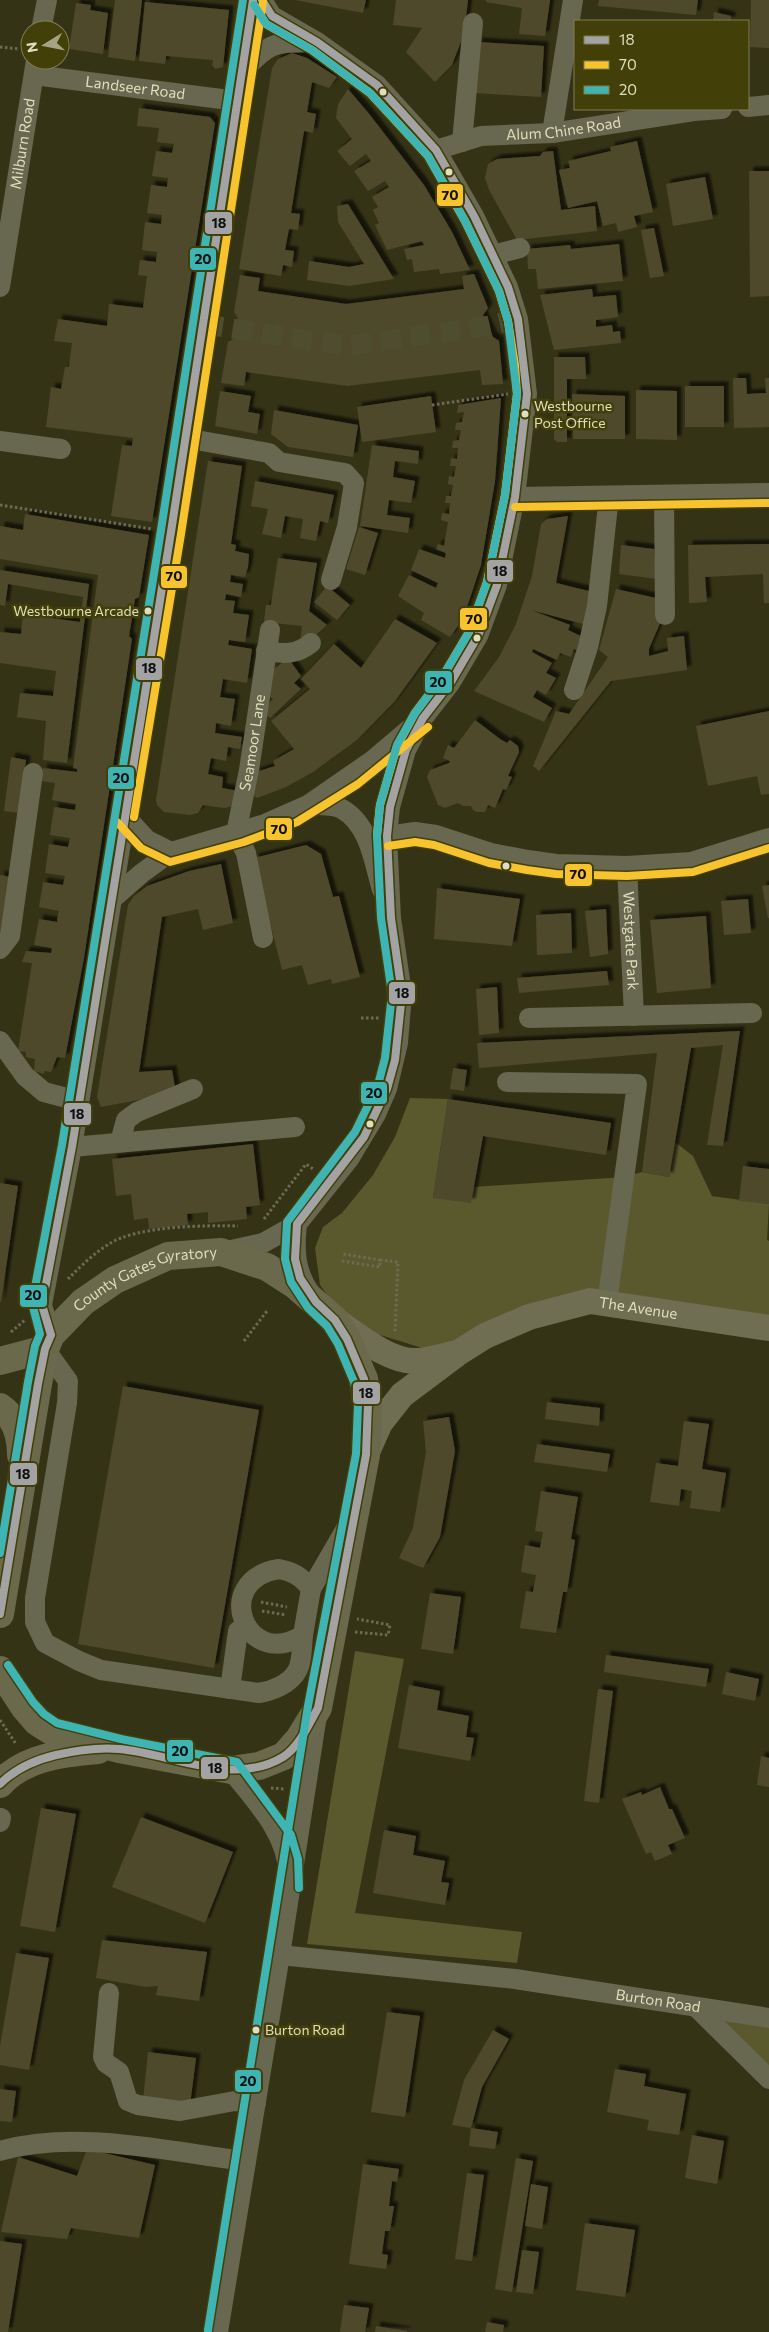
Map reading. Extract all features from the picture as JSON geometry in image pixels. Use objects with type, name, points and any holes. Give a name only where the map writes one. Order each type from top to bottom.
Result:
[{"type":"highway","name":"County Gates Gyratory","points":[[0,1670],[9,1686],[37,1722],[53,1732],[119,1749],[231,1770],[258,1766],[284,1756],[299,1738],[318,1708],[366,1454],[368,1404],[364,1379],[347,1338],[325,1311],[267,1267],[221,1252],[168,1256],[115,1280],[83,1302],[48,1342]]},
{"type":"highway","points":[[0,1361],[48,1342]]},
{"type":"highway","points":[[0,1614],[21,1481],[48,1342]]},
{"type":"highway","points":[[0,1407],[16,1426],[21,1441],[21,1481]]},
{"type":"highway","points":[[0,1784],[27,1763],[74,1752],[119,1749]]},
{"type":"main road","name":"The Avenue","points":[[366,1454],[380,1424],[395,1402],[458,1353],[485,1336],[529,1316],[590,1301],[769,1328]]},
{"type":"main road","name":"The Avenue","points":[[325,1311],[394,1357],[418,1361],[458,1353]]},
{"type":"street","points":[[43,20],[47,0]]},
{"type":"street","points":[[252,0],[171,532],[72,1147],[52,1242],[42,1305],[48,1342],[68,1381],[67,1403],[35,1598],[35,1622],[46,1643],[101,1670],[259,1693],[272,1690],[284,1684],[297,1671],[311,1589],[355,1512]]},
{"type":"street","points":[[221,1252],[263,1243],[297,1224],[349,1159],[368,1129],[387,1089],[398,1043],[402,994],[391,918],[388,836],[390,807],[399,769],[406,750],[423,718],[451,682],[478,636],[497,585],[516,497],[527,394],[518,319],[508,287],[474,216],[436,150],[377,85],[317,42],[272,16],[262,0]]},
{"type":"street","points":[[552,133],[573,0]]},
{"type":"street","points":[[462,142],[473,23]]},
{"type":"street","points":[[241,73],[258,54],[275,43],[317,42]]},
{"type":"street","name":"Landseer Road","points":[[70,69],[237,101]]},
{"type":"street","name":"Milburn Road","points":[[0,287],[30,70]]},
{"type":"street","points":[[749,107],[769,106]]},
{"type":"street","name":"Alum Chine Road","points":[[436,150],[481,136],[552,133],[708,110]]},
{"type":"street","points":[[493,255],[520,248]]},
{"type":"street","points":[[186,438],[268,453],[279,462],[345,473],[354,483],[347,527],[331,580]]},
{"type":"street","points":[[0,441],[61,449]]},
{"type":"street","points":[[516,497],[769,493]]},
{"type":"street","points":[[664,495],[665,615]]},
{"type":"street","points":[[574,690],[588,647],[597,606],[609,496]]},
{"type":"street","name":"Seamoor Lane","points":[[236,833],[249,770],[270,630]]},
{"type":"street","points":[[266,651],[290,654],[304,649],[311,643]]},
{"type":"street","points":[[111,900],[142,873],[171,852],[265,824],[308,805],[373,760],[423,718]]},
{"type":"street","points":[[0,949],[10,936],[34,774]]},
{"type":"street","points":[[308,805],[342,809],[366,834],[391,918]]},
{"type":"street","points":[[124,815],[146,840],[171,852]]},
{"type":"street","points":[[388,836],[415,832],[436,835],[492,853],[528,860],[556,864],[627,866],[691,862],[769,838]]},
{"type":"street","points":[[236,833],[246,853],[263,938]]},
{"type":"street","name":"Westgate Park","points":[[627,866],[634,1016]]},
{"type":"street","points":[[529,1018],[752,1013]]},
{"type":"street","points":[[0,1041],[25,1076],[44,1092],[78,1101]]},
{"type":"street","points":[[507,1082],[637,1084],[607,1303]]},
{"type":"street","points":[[120,1142],[126,1120],[137,1112],[192,1089]]},
{"type":"street","points":[[72,1147],[295,1127]]},
{"type":"street","points":[[297,1224],[295,1259],[300,1278],[325,1311]]},
{"type":"street","points":[[305,1626],[294,1641],[283,1644],[261,1641],[245,1625],[241,1613],[242,1600],[246,1588],[255,1578],[266,1571],[279,1569],[292,1572],[303,1578],[311,1589]]},
{"type":"street","points":[[230,1689],[238,1631]]},
{"type":"street","points":[[218,2332],[280,1955],[318,1708]]},
{"type":"street","points":[[231,1770],[282,1839],[288,1861],[289,1894]]},
{"type":"street","name":"Burton Road","points":[[280,1955],[515,1978],[769,2018]]},
{"type":"street","points":[[109,1993],[103,2057],[106,2063],[119,2072],[128,2101],[138,2105],[180,2111],[235,2101],[256,2103]]},
{"type":"street","points":[[696,2007],[769,2079]]},
{"type":"street","points":[[0,2152],[56,2142],[111,2144],[246,2161]]},
{"type":"path","points":[[0,47],[20,57]]},
{"type":"path","points":[[432,405],[498,394],[527,394]]},
{"type":"path","points":[[0,505],[171,532]]},
{"type":"path","points":[[266,1215],[306,1164],[313,1169],[307,1176]]},
{"type":"path","points":[[343,1254],[398,1262],[394,1357]]},
{"type":"path","points":[[342,1261],[380,1267],[380,1260]]},
{"type":"path","points":[[244,1341],[267,1310]]},
{"type":"path","points":[[261,1602],[260,1611],[305,1626]]},
{"type":"path","points":[[333,1630],[388,1635],[390,1625]]},
{"type":"path","points":[[0,1720],[27,1763]]},
{"type":"shaded area","points":[[410,1098],[448,1099],[433,1198],[473,1187],[624,1177],[642,1172],[669,1177],[675,1142],[693,1156],[712,1196],[769,1204],[767,1240],[769,1241],[769,1328],[590,1301],[458,1353],[419,1347],[377,1334],[343,1316],[320,1285],[315,1248],[323,1227],[342,1213],[373,1175],[395,1137]]},
{"type":"shaded area","points":[[355,1651],[404,1659],[355,1913],[522,1932],[517,1963],[307,1944]]},
{"type":"shaded area","points":[[696,2007],[769,2018],[769,2079]]},
{"type":"building","points":[[115,0],[142,0],[135,61],[108,57]]},
{"type":"building","points":[[295,0],[366,0],[363,13]]},
{"type":"building","points":[[396,0],[468,0],[464,34],[452,65],[435,82],[406,52],[422,28],[393,25]]},
{"type":"building","points":[[486,0],[550,0],[545,36],[519,34],[522,8],[486,2]]},
{"type":"building","points":[[599,0],[698,0],[696,15],[598,6]]},
{"type":"building","points":[[751,0],[769,0],[769,48],[750,47]]},
{"type":"building","points":[[145,2],[229,10],[223,67],[215,69],[212,65],[213,60],[166,56],[165,64],[139,61]]},
{"type":"building","points":[[76,3],[91,5],[90,10],[108,13],[103,54],[70,49]]},
{"type":"building","points":[[714,12],[731,16],[731,20],[713,20]]},
{"type":"building","points":[[478,42],[544,46],[541,97],[474,93]]},
{"type":"building","points":[[292,53],[307,58],[337,77],[329,88],[312,82],[307,112],[316,114],[313,133],[304,131],[291,213],[300,214],[298,230],[289,229],[285,250],[294,251],[292,267],[283,265],[281,276],[239,269],[272,68],[278,59]]},
{"type":"building","points":[[348,89],[424,185],[452,232],[470,270],[440,274],[439,269],[414,272],[412,259],[407,260],[404,249],[424,245],[422,241],[387,250],[375,225],[379,223],[373,210],[378,207],[372,197],[389,187],[385,181],[368,191],[354,171],[371,161],[366,154],[350,166],[337,151],[352,139],[336,118],[338,104]]},
{"type":"building","points":[[139,108],[210,117],[215,123],[152,522],[111,516],[122,445],[132,446],[133,438],[46,427],[51,387],[61,389],[65,367],[69,367],[72,343],[54,341],[58,319],[107,326],[109,304],[143,308],[147,276],[138,275],[140,260],[156,262],[157,252],[142,250],[145,222],[161,224],[162,215],[147,213],[151,185],[167,187],[168,178],[152,176],[156,151],[172,153],[174,144],[157,142],[159,128],[137,126]]},
{"type":"building","points":[[637,141],[653,212],[634,216],[637,227],[618,232],[616,223],[603,226],[597,201],[568,208],[559,170],[570,168],[568,161],[611,151],[610,147]]},
{"type":"building","points":[[553,151],[561,210],[595,206],[597,231],[517,240],[489,190],[485,178],[488,164],[497,159],[540,156],[543,152]]},
{"type":"building","points":[[749,171],[769,171],[769,296],[750,297]]},
{"type":"building","points":[[705,177],[713,219],[673,226],[666,184]]},
{"type":"building","points":[[348,204],[394,279],[349,286],[307,280],[309,261],[349,267],[364,264],[338,222],[337,206]]},
{"type":"building","points":[[654,228],[664,276],[650,278],[641,230]]},
{"type":"building","points":[[619,244],[623,281],[538,289],[536,269],[528,269],[527,249],[570,245],[571,249]]},
{"type":"building","points":[[474,274],[488,308],[483,315],[493,337],[499,341],[503,384],[482,385],[480,370],[347,386],[246,372],[244,386],[221,383],[228,342],[233,339],[238,318],[234,312],[240,275],[260,278],[258,291],[346,304],[464,289],[462,276]]},
{"type":"building","points":[[592,289],[593,297],[616,295],[618,317],[596,320],[596,327],[612,325],[613,332],[620,331],[621,343],[554,350],[540,295]]},
{"type":"building","points":[[554,357],[585,357],[586,379],[567,379],[567,442],[557,442],[554,439]]},
{"type":"building","points":[[733,378],[746,378],[747,394],[766,393],[765,378],[769,378],[769,427],[734,428]]},
{"type":"building","points":[[685,386],[724,386],[724,427],[685,427]]},
{"type":"building","points":[[636,390],[677,391],[677,440],[636,439]]},
{"type":"building","points":[[220,391],[251,396],[248,412],[260,414],[257,434],[215,426]]},
{"type":"building","points":[[572,394],[625,396],[625,439],[573,439]]},
{"type":"building","points":[[431,396],[436,432],[362,442],[357,407]]},
{"type":"building","points":[[501,398],[495,481],[481,565],[460,623],[450,637],[421,620],[424,613],[398,596],[409,575],[436,588],[438,583],[411,570],[419,549],[445,558],[446,553],[436,549],[438,544],[444,546],[448,522],[441,520],[442,513],[449,514],[450,503],[445,503],[446,496],[451,496],[453,485],[448,484],[449,476],[454,477],[456,466],[450,466],[451,458],[457,459],[458,448],[452,448],[453,441],[459,440],[461,430],[455,430],[456,423],[462,422],[464,412],[457,413],[458,405]]},
{"type":"building","points":[[274,410],[358,425],[353,457],[288,447],[271,434]]},
{"type":"building","points":[[372,445],[419,451],[418,464],[395,461],[393,477],[415,481],[411,503],[389,500],[387,515],[410,518],[408,533],[360,526]]},
{"type":"building","points":[[208,461],[242,466],[231,544],[236,545],[235,551],[249,554],[248,567],[245,577],[231,575],[230,582],[243,584],[241,597],[226,594],[225,600],[235,601],[233,613],[249,615],[245,642],[229,640],[228,645],[252,649],[247,683],[223,679],[220,697],[235,699],[231,726],[216,723],[215,733],[242,737],[240,749],[228,747],[226,761],[211,758],[208,774],[223,777],[222,788],[239,791],[237,805],[225,808],[203,805],[198,813],[190,815],[164,812],[157,805],[156,800]]},
{"type":"building","points":[[255,481],[334,495],[328,523],[320,521],[316,541],[300,538],[303,519],[285,516],[281,538],[262,534],[268,509],[251,506]]},
{"type":"building","points":[[25,514],[149,535],[139,597],[135,599],[129,636],[132,639],[84,958],[65,1058],[57,1057],[51,1072],[44,1071],[44,1074],[34,1071],[35,1059],[26,1057],[26,1052],[18,1051],[32,963],[22,962],[26,951],[51,953],[52,948],[34,945],[39,919],[57,922],[59,911],[39,907],[43,882],[63,885],[65,876],[45,873],[49,844],[68,847],[70,838],[50,835],[54,807],[75,810],[76,804],[52,800],[55,783],[41,781],[43,768],[77,772],[77,769],[73,768],[98,575],[0,559],[0,526],[23,530]]},
{"type":"building","points":[[568,516],[556,583],[593,592],[587,625],[531,610],[570,625],[568,630],[585,638],[579,651],[574,649],[571,657],[560,653],[557,660],[533,649],[532,652],[552,663],[546,673],[556,678],[546,695],[537,690],[533,697],[552,708],[544,722],[474,691],[499,657],[516,624],[532,576],[541,524],[547,519]]},
{"type":"building","points":[[359,527],[378,533],[365,575],[346,569]]},
{"type":"building","points":[[769,544],[769,603],[764,603],[763,574],[705,577],[707,602],[689,603],[688,545]]},
{"type":"building","points":[[621,545],[654,549],[657,579],[619,574]]},
{"type":"building","points":[[278,558],[317,563],[309,611],[327,625],[317,634],[300,644],[302,626],[264,622],[266,605],[271,605]]},
{"type":"building","points":[[0,570],[89,584],[67,763],[43,760],[46,721],[17,717],[20,693],[53,696],[56,671],[0,663],[0,632],[21,634],[23,614],[80,622],[83,597],[8,584],[5,606],[0,605]]},
{"type":"building","points":[[327,586],[350,605],[337,620],[314,602]]},
{"type":"building","points":[[616,589],[656,598],[660,623],[649,649],[649,656],[668,651],[667,638],[684,636],[687,670],[611,681],[539,771],[533,766],[556,711],[569,714],[608,657],[599,650]]},
{"type":"building","points":[[395,619],[437,643],[395,701],[357,740],[313,772],[286,787],[257,798],[252,795],[256,772],[275,766],[273,761],[294,749],[271,721],[310,689],[301,679],[334,644],[361,668]]},
{"type":"building","points":[[288,658],[301,676],[294,683],[301,689],[270,718],[262,711],[273,699],[267,694],[274,669]]},
{"type":"building","points":[[769,711],[769,794],[761,795],[757,776],[708,786],[696,726]]},
{"type":"building","points":[[475,720],[500,739],[507,743],[510,740],[518,746],[519,752],[508,776],[512,777],[506,790],[503,789],[495,808],[488,805],[485,812],[477,812],[471,806],[463,806],[458,803],[445,808],[438,805],[427,777],[430,770],[449,763],[450,761],[443,758],[448,745],[454,748]]},
{"type":"building","points":[[11,757],[26,760],[19,813],[4,811]]},
{"type":"building","points":[[306,845],[321,854],[333,897],[339,896],[360,977],[332,984],[331,979],[308,985],[302,965],[282,970],[254,858]]},
{"type":"building","points":[[221,864],[233,923],[203,930],[198,909],[162,917],[139,1072],[172,1070],[176,1093],[101,1107],[97,1097],[128,905],[134,896],[147,886],[189,871]]},
{"type":"building","points":[[0,875],[10,877],[0,942]]},
{"type":"building","points":[[769,885],[769,918],[768,918],[762,886]]},
{"type":"building","points":[[437,888],[520,899],[512,946],[434,939]]},
{"type":"building","points":[[748,899],[751,933],[724,935],[721,901]]},
{"type":"building","points":[[606,909],[608,954],[590,957],[585,911]]},
{"type":"building","points":[[571,913],[572,953],[537,955],[536,915]]},
{"type":"building","points":[[706,916],[711,988],[657,993],[650,920]]},
{"type":"building","points":[[607,971],[609,985],[519,993],[517,978]]},
{"type":"building","points":[[497,987],[499,1033],[479,1035],[476,989]]},
{"type":"building","points":[[740,1031],[723,1146],[707,1145],[723,1045],[691,1048],[669,1177],[642,1172],[657,1053],[479,1068],[477,1043]]},
{"type":"building","points":[[453,1068],[467,1070],[464,1091],[450,1089]]},
{"type":"building","points":[[448,1099],[611,1123],[606,1155],[483,1136],[471,1203],[433,1198]]},
{"type":"building","points":[[253,1144],[260,1205],[246,1207],[247,1219],[208,1223],[208,1212],[187,1214],[188,1225],[149,1229],[148,1218],[134,1220],[131,1194],[116,1196],[112,1159]]},
{"type":"building","points":[[743,1166],[769,1169],[769,1204],[739,1201]]},
{"type":"building","points":[[0,1183],[18,1186],[1,1302],[0,1302]]},
{"type":"building","points":[[123,1386],[259,1410],[214,1668],[78,1644]]},
{"type":"building","points":[[547,1402],[600,1408],[599,1426],[545,1419]]},
{"type":"building","points":[[449,1417],[455,1451],[440,1537],[423,1568],[399,1558],[413,1528],[426,1452],[423,1421]]},
{"type":"building","points":[[684,1421],[709,1424],[702,1469],[726,1473],[720,1512],[690,1508],[692,1491],[681,1489],[679,1506],[650,1502],[656,1463],[678,1466]]},
{"type":"building","points":[[537,1444],[610,1454],[607,1472],[534,1462]]},
{"type":"building","points":[[541,1491],[578,1497],[571,1539],[575,1540],[567,1592],[563,1592],[556,1633],[520,1628],[526,1591],[533,1592],[536,1575],[521,1572],[525,1545],[540,1548],[543,1532],[535,1531]]},
{"type":"building","points":[[430,1593],[461,1597],[453,1654],[421,1649]]},
{"type":"building","points":[[606,1655],[709,1669],[706,1687],[604,1672]]},
{"type":"building","points":[[726,1672],[759,1679],[755,1701],[722,1694]]},
{"type":"building","points":[[409,1685],[440,1691],[437,1710],[469,1716],[466,1737],[474,1738],[470,1761],[398,1748]]},
{"type":"building","points":[[598,1689],[613,1691],[599,1803],[584,1801]]},
{"type":"building","points":[[761,1756],[769,1758],[769,1787],[757,1785]]},
{"type":"building","points":[[660,1787],[669,1809],[672,1809],[685,1838],[668,1845],[672,1854],[655,1861],[651,1852],[646,1854],[622,1799],[641,1792],[642,1795]]},
{"type":"building","points":[[41,1808],[76,1814],[55,1932],[20,1926]]},
{"type":"building","points":[[141,1817],[233,1852],[205,1923],[112,1887]]},
{"type":"building","points":[[384,1830],[416,1836],[413,1855],[445,1861],[441,1882],[449,1883],[445,1905],[373,1893]]},
{"type":"building","points":[[102,1940],[207,1952],[199,2001],[156,1995],[158,1986],[146,1987],[96,1978]]},
{"type":"building","points":[[16,1953],[49,1958],[29,2070],[0,2065],[0,2046]]},
{"type":"building","points":[[387,2012],[420,2016],[405,2117],[371,2112]]},
{"type":"building","points":[[493,2030],[509,2039],[482,2087],[471,2128],[452,2125],[464,2080]]},
{"type":"building","points":[[148,2052],[196,2058],[190,2105],[143,2100]]},
{"type":"building","points":[[615,2069],[646,2074],[644,2086],[686,2094],[679,2135],[647,2130],[649,2120],[607,2112]]},
{"type":"building","points":[[0,2089],[16,2091],[12,2122],[0,2121]]},
{"type":"building","points":[[471,2128],[498,2132],[495,2149],[469,2146]]},
{"type":"building","points":[[692,2135],[724,2141],[717,2184],[685,2178]]},
{"type":"building","points":[[87,2149],[155,2165],[139,2238],[71,2228],[67,2239],[1,2232],[18,2157],[77,2176]]},
{"type":"building","points":[[516,2158],[533,2161],[512,2292],[495,2289]]},
{"type":"building","points":[[363,2164],[399,2169],[397,2182],[392,2181],[389,2206],[394,2206],[390,2231],[385,2231],[382,2254],[388,2255],[386,2269],[349,2264]]},
{"type":"building","points":[[467,2173],[484,2175],[472,2261],[455,2259]]},
{"type":"building","points":[[531,2184],[548,2187],[542,2229],[525,2226]]},
{"type":"building","points":[[585,2223],[635,2230],[625,2297],[576,2290]]},
{"type":"building","points":[[0,2241],[22,2244],[8,2332],[0,2332]]},
{"type":"building","points":[[522,2250],[539,2252],[533,2294],[516,2292]]},
{"type":"building","points":[[344,2305],[369,2308],[365,2332],[340,2332]]},
{"type":"building","points":[[487,2322],[504,2325],[503,2332],[485,2332]]},
{"type":"building","points":[[376,2326],[407,2331],[407,2332],[375,2332]]},
{"type":"tunnel","points":[[203,324],[347,346],[488,326],[518,319]]},
{"type":"transit line","name":"20","points":[[0,1553],[28,1382],[35,1346],[40,1334],[32,1303],[62,1145],[161,530],[243,0]]},
{"type":"transit line","name":"18","points":[[51,1335],[42,1305],[72,1147],[171,532],[253,0]]},
{"type":"transit line","name":"18","points":[[0,1784],[19,1769],[41,1759],[96,1749],[112,1748],[140,1752],[224,1769],[244,1769],[264,1765],[289,1753],[303,1735],[318,1708],[366,1455],[368,1404],[364,1379],[347,1339],[335,1320],[316,1302],[300,1278],[295,1259],[297,1224],[364,1137],[387,1089],[395,1060],[402,994],[391,918],[387,836],[390,807],[406,750],[423,718],[451,682],[478,636],[497,585],[515,497],[527,394],[518,319],[508,287],[474,216],[436,150],[377,85],[317,42],[272,16],[262,0]]},
{"type":"transit line","name":"70","points":[[134,817],[181,534],[263,2]]},
{"type":"transit line","name":"70","points":[[254,5],[266,24],[312,50],[370,93],[428,156],[465,221],[499,291],[508,321],[515,365],[517,394],[505,495],[487,582],[469,632],[443,676],[415,713],[397,746],[380,805],[377,835]]},
{"type":"transit line","name":"20","points":[[208,2330],[308,1706],[356,1454],[358,1405],[354,1382],[338,1344],[327,1326],[308,1308],[291,1282],[285,1259],[287,1222],[355,1132],[378,1085],[385,1058],[392,994],[381,918],[377,836],[380,805],[397,745],[415,713],[443,676],[469,632],[487,582],[505,495],[517,394],[508,321],[499,291],[465,221],[428,156],[370,93],[312,50],[266,24],[254,5]]},
{"type":"transit line","name":"70","points":[[515,507],[769,503]]},
{"type":"transit line","name":"70","points":[[117,822],[141,848],[170,862],[244,842],[297,822],[358,784],[428,727]]},
{"type":"transit line","name":"70","points":[[388,846],[415,842],[434,845],[489,863],[527,870],[556,874],[627,876],[693,872],[769,848]]},
{"type":"transit line","name":"18","points":[[0,1614],[38,1384],[45,1349],[51,1335]]},
{"type":"transit line","name":"20","points":[[8,1665],[33,1702],[44,1714],[57,1723],[121,1739],[237,1762],[291,1835],[298,1859],[299,1888]]},
{"type":"place","name":"Westbourne Post Office","points":[[525,414]]},
{"type":"place","name":"Westbourne Arcade","points":[[148,611]]},
{"type":"place","name":"Burton Road","points":[[256,2030]]}]
